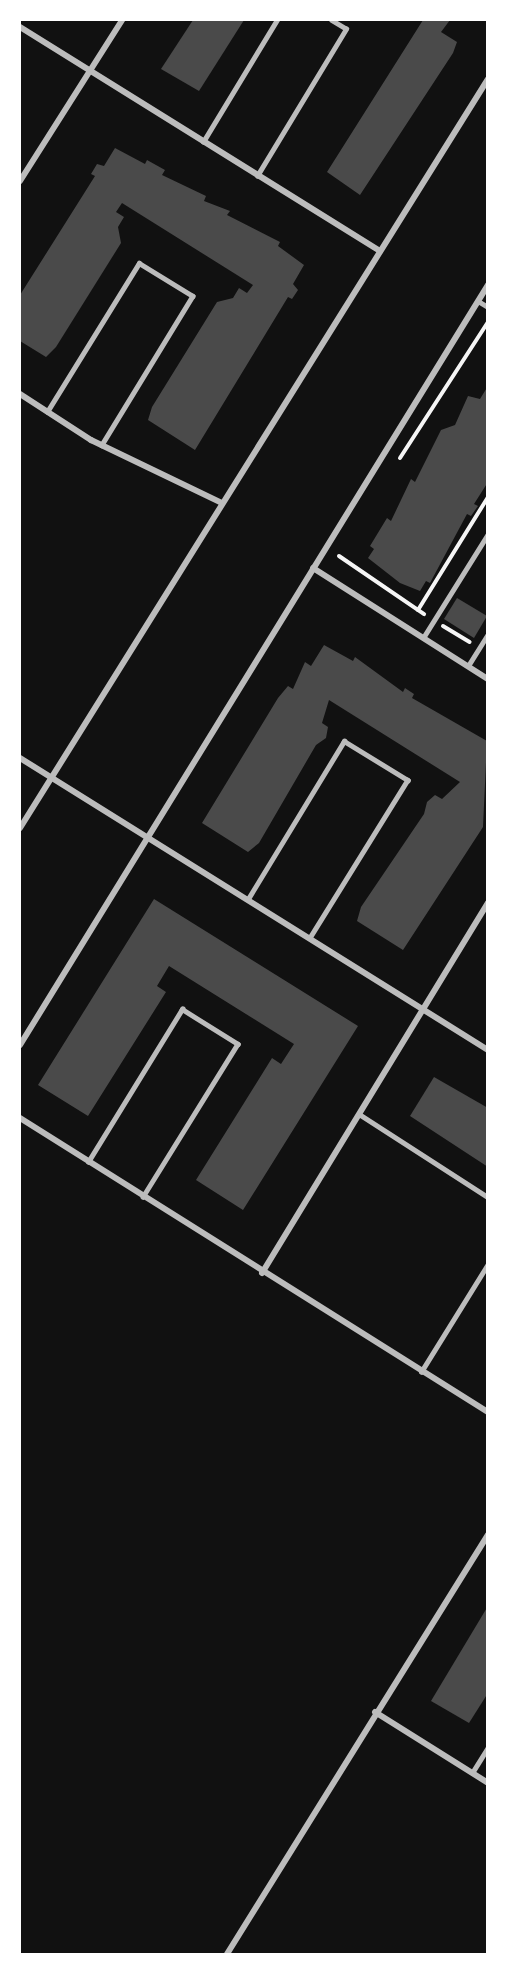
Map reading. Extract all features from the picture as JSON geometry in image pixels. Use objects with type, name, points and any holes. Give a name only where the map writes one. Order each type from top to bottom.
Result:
[{"type":"street","points":[[20,181],[122,20]]},
{"type":"street","points":[[20,27],[380,251]]},
{"type":"street","points":[[20,828],[488,79]]},
{"type":"street","points":[[20,1045],[488,285]]},
{"type":"street","points":[[20,394],[102,445],[222,503]]},
{"type":"street","points":[[313,568],[488,679]]},
{"type":"street","points":[[20,758],[488,1050]]},
{"type":"street","points":[[262,1274],[488,903]]},
{"type":"street","points":[[20,1118],[262,1274],[488,1413]]},
{"type":"street","points":[[226,1954],[375,1712],[488,1535]]},
{"type":"street","points":[[375,1712],[488,1783]]},
{"type":"lane","points":[[202,142],[277,20]]},
{"type":"lane","points":[[257,176],[346,29],[331,20]]},
{"type":"lane","points":[[47,412],[139,263],[193,296],[102,445]]},
{"type":"lane","points":[[478,301],[488,307]]},
{"type":"lane","points":[[423,638],[488,534]]},
{"type":"lane","points":[[468,666],[488,634]]},
{"type":"lane","points":[[248,899],[344,741],[408,780],[310,938]]},
{"type":"lane","points":[[88,1162],[182,1009],[238,1044],[143,1197]]},
{"type":"lane","points":[[358,1114],[488,1197]]},
{"type":"lane","points":[[421,1372],[488,1264]]},
{"type":"lane","points":[[472,1773],[488,1747]]},
{"type":"path","points":[[393,470],[488,322]]},
{"type":"path","points":[[418,610],[488,497]]},
{"type":"path","points":[[343,550],[337,560],[479,648]]},
{"type":"building","points":[[193,20],[244,20],[199,91],[161,69]]},
{"type":"building","points":[[423,20],[450,20],[441,32],[457,42],[453,53],[360,195],[327,172]]},
{"type":"building","points":[[115,148],[145,164],[147,160],[165,170],[162,175],[206,196],[204,201],[230,211],[227,215],[280,242],[278,246],[304,265],[293,284],[298,290],[292,299],[288,297],[195,450],[148,420],[152,407],[217,302],[233,298],[239,288],[247,293],[253,285],[122,203],[116,212],[124,217],[118,227],[121,243],[56,347],[46,357],[20,341],[20,295],[95,176],[91,174],[97,164],[104,166]]},
{"type":"building","points":[[488,386],[488,482],[474,504],[478,506],[471,516],[467,514],[430,583],[426,581],[420,591],[400,583],[368,558],[374,549],[370,546],[387,518],[391,521],[411,479],[415,482],[441,430],[455,425],[468,396],[480,399]]},
{"type":"building","points":[[457,598],[487,616],[474,638],[444,619]]},
{"type":"building","points":[[324,645],[353,661],[355,657],[403,692],[405,688],[414,694],[412,698],[487,741],[483,827],[403,950],[357,921],[361,907],[424,814],[427,802],[435,795],[442,799],[460,782],[329,700],[322,723],[328,727],[326,738],[316,745],[259,843],[248,852],[202,823],[278,698],[288,686],[293,689],[305,662],[311,666]]},
{"type":"building","points":[[154,899],[358,1026],[243,1210],[196,1180],[272,1058],[281,1064],[294,1044],[169,966],[157,986],[166,992],[88,1116],[38,1085]]},
{"type":"building","points":[[434,1077],[488,1108],[488,1167],[410,1116]]},
{"type":"building","points":[[488,1606],[488,1693],[469,1723],[431,1701]]}]
